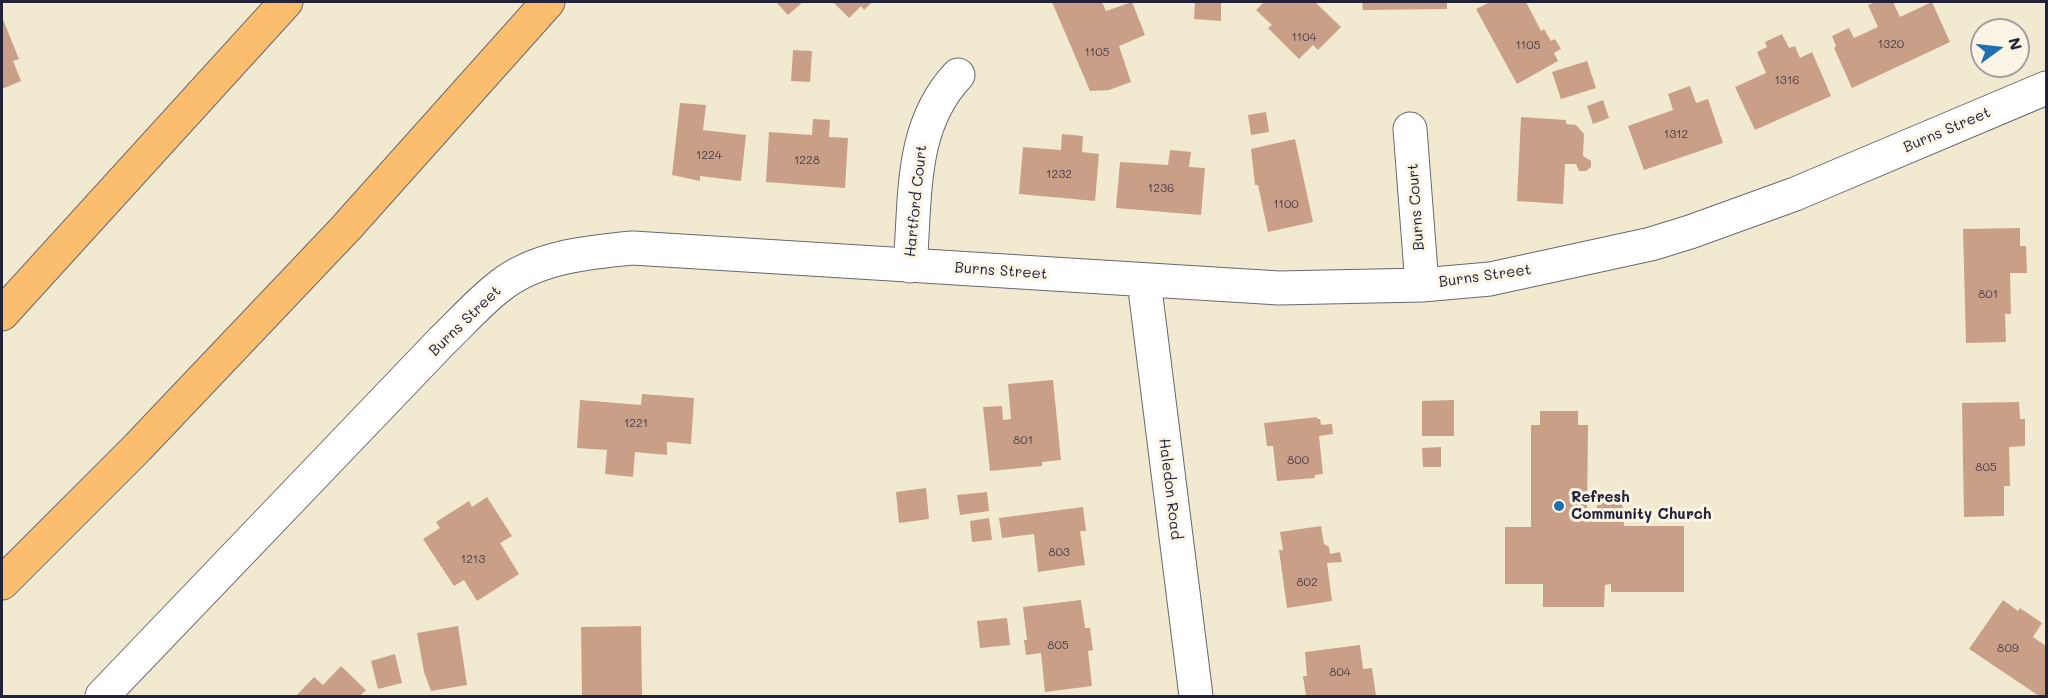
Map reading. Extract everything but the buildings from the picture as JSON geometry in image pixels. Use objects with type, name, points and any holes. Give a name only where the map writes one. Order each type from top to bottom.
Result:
[{"type":"highway","points":[[2,314],[286,2]]},
{"type":"highway","points":[[2,583],[138,447],[339,237],[548,2]]},
{"type":"street","name":"Hartford Court","points":[[910,266],[920,144],[927,120],[943,91],[958,75]]},
{"type":"street","name":"Burns Street","points":[[102,696],[442,341],[501,285],[537,267],[582,253],[633,248],[1279,288],[1422,285],[1490,279],[1651,244],[1796,194],[2046,88]]},
{"type":"street","name":"Burns Court","points":[[1410,129],[1422,285]]},
{"type":"street","name":"Haledon Road","points":[[1144,281],[1196,696]]},
{"type":"place","name":"Refresh Community Church","points":[[1559,506]]}]
